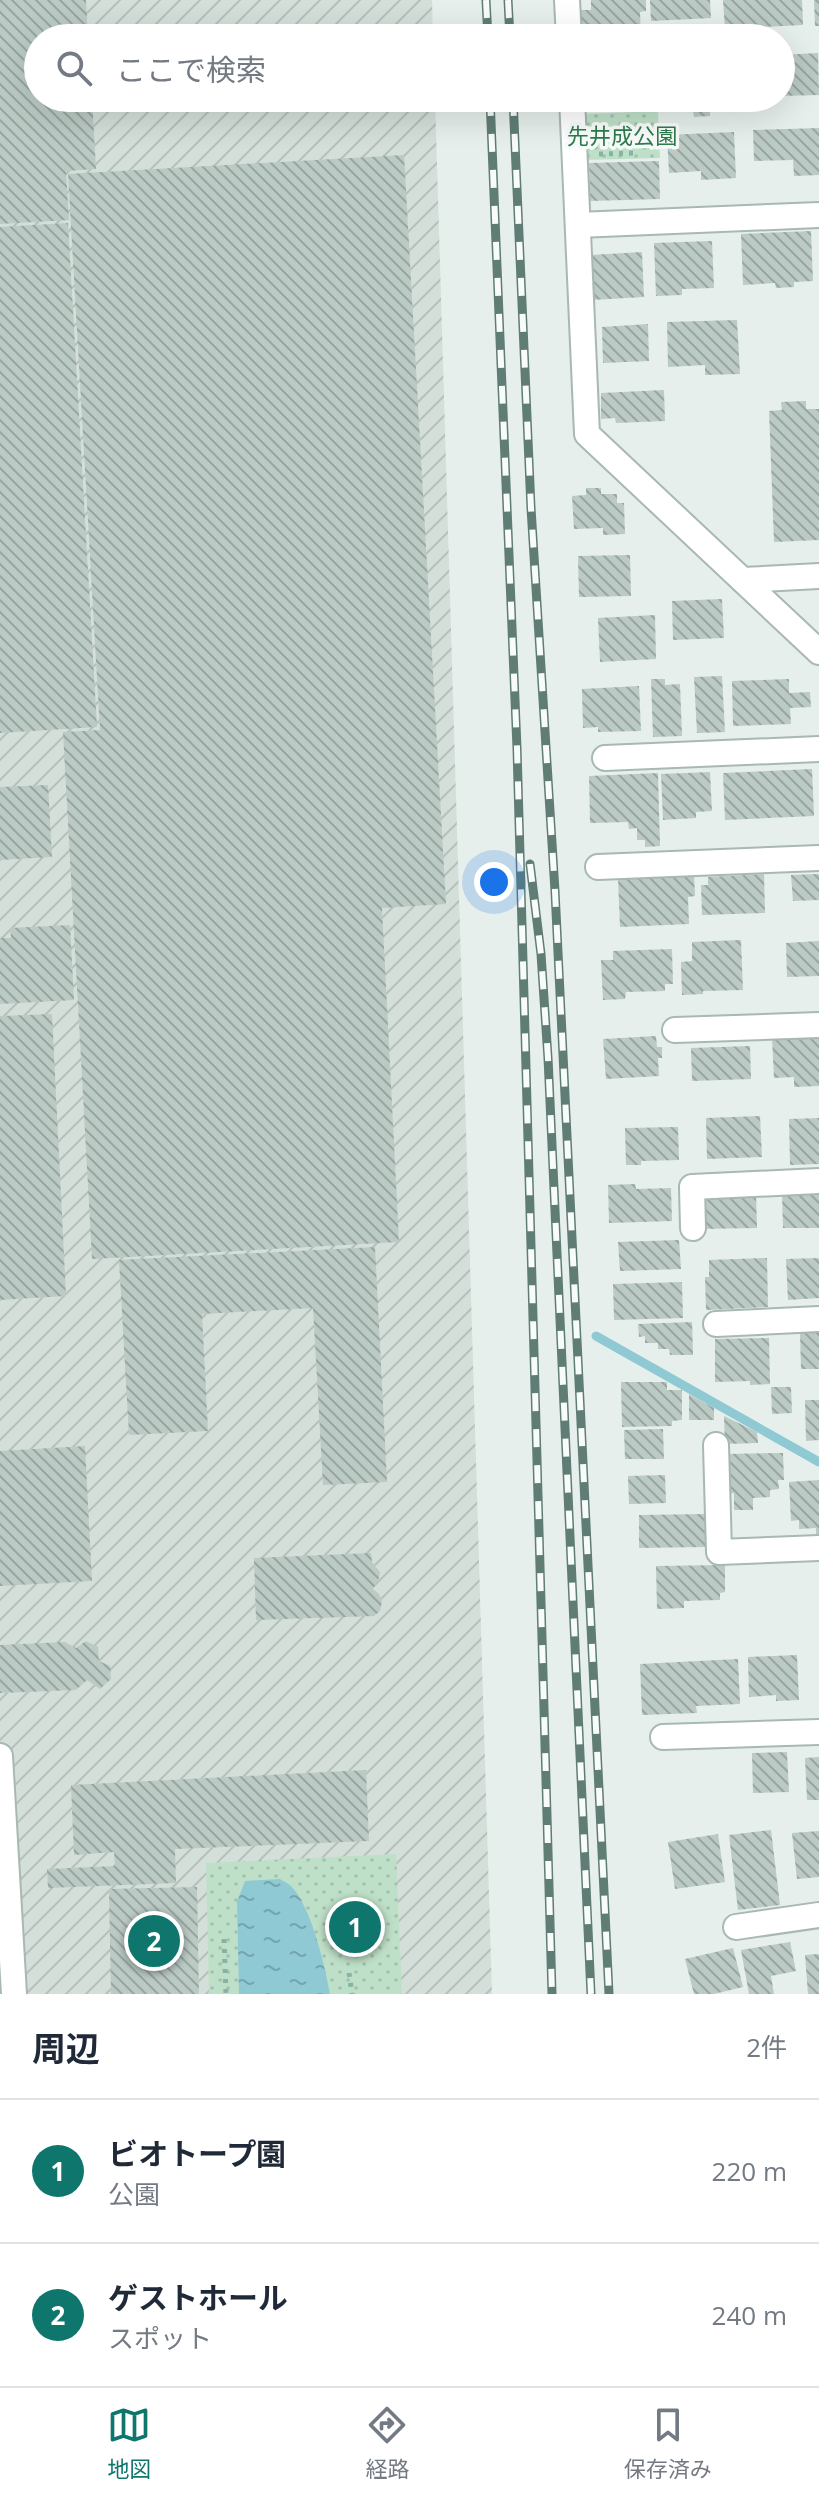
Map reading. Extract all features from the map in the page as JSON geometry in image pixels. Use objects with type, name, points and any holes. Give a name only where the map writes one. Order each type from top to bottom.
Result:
[{"type":"street","points":[[567,0],[568,24]]},
{"type":"street","points":[[572,112],[587,434],[819,652]]},
{"type":"street","points":[[578,225],[819,215]]},
{"type":"street","points":[[743,580],[819,576]]},
{"type":"street","points":[[605,758],[819,749]]},
{"type":"street","points":[[598,867],[819,858]]},
{"type":"street","points":[[675,1030],[819,1025]]},
{"type":"street","points":[[693,1228],[692,1187],[819,1181]]},
{"type":"street","points":[[716,1324],[819,1319]]},
{"type":"street","points":[[716,1445],[719,1552],[819,1548]]},
{"type":"street","points":[[663,1737],[819,1732]]},
{"type":"street","points":[[0,1756],[14,1994]]},
{"type":"street","points":[[736,1927],[819,1915]]},
{"type":"path","points":[[574,154],[637,153]]},
{"type":"path","points":[[224,1939],[226,1994]]},
{"type":"path","points":[[349,1973],[352,1994]]},
{"type":"shaded area","points":[[0,0],[432,0],[433,24],[24,24],[24,112],[435,112],[492,1994],[0,1994]]},
{"type":"green space","name":"先井成公園","points":[[658,112],[660,158],[584,160],[583,114]]},
{"type":"green space","points":[[396,1854],[402,1994],[330,1994],[306,1910],[237,1902],[239,1994],[209,1994],[206,1863]]},
{"type":"water","points":[[280,1879],[291,1886],[305,1907],[321,1953],[330,1994],[239,1994],[237,1902],[245,1881]]},
{"type":"building","points":[[0,0],[86,0],[87,24],[24,24],[24,112],[93,112],[96,169],[66,171],[69,220],[0,224]]},
{"type":"building","points":[[591,0],[646,0],[646,11],[640,12],[640,24],[580,24],[579,10],[591,10]]},
{"type":"building","points":[[650,0],[710,0],[711,18],[651,21]]},
{"type":"building","points":[[723,0],[802,0],[803,25],[725,24]]},
{"type":"building","points":[[814,0],[819,0],[819,26],[815,26]]},
{"type":"building","points":[[818,53],[819,95],[795,96],[795,54]]},
{"type":"building","points":[[693,112],[710,112],[710,116],[694,117]]},
{"type":"building","points":[[819,128],[819,175],[794,176],[793,160],[754,161],[753,130]]},
{"type":"building","points":[[734,132],[736,178],[701,180],[701,171],[669,173],[667,135]]},
{"type":"building","points":[[404,155],[446,904],[382,908],[399,1242],[92,1259],[63,732],[100,730],[68,174]]},
{"type":"building","points":[[659,161],[660,199],[590,201],[589,163]]},
{"type":"building","points":[[68,223],[97,727],[0,733],[0,227]]},
{"type":"building","points":[[811,231],[813,281],[794,282],[794,287],[776,288],[775,283],[743,285],[741,234]]},
{"type":"building","points":[[712,241],[714,288],[682,289],[682,295],[656,296],[654,243]]},
{"type":"building","points":[[642,252],[644,297],[592,300],[590,255]]},
{"type":"building","points":[[737,320],[740,374],[705,375],[705,365],[668,367],[667,322]]},
{"type":"building","points":[[648,324],[649,361],[603,363],[602,327]]},
{"type":"building","points":[[664,390],[665,421],[616,423],[615,418],[601,419],[601,393]]},
{"type":"building","points":[[806,401],[806,409],[819,409],[819,540],[774,542],[769,411],[782,410],[781,402]]},
{"type":"building","points":[[586,488],[601,488],[601,494],[617,494],[617,503],[624,503],[625,534],[603,535],[603,528],[574,529],[572,496],[586,495]]},
{"type":"building","points":[[630,555],[631,596],[579,597],[578,556]]},
{"type":"building","points":[[722,599],[724,638],[673,640],[672,601]]},
{"type":"building","points":[[655,615],[656,659],[600,662],[598,618]]},
{"type":"building","points":[[722,676],[725,732],[697,733],[694,677]]},
{"type":"building","points":[[651,679],[665,679],[665,685],[680,684],[682,736],[653,737]]},
{"type":"building","points":[[789,679],[789,693],[810,692],[811,707],[790,708],[791,724],[733,726],[732,681]]},
{"type":"building","points":[[639,686],[641,731],[598,732],[598,727],[583,728],[582,689]]},
{"type":"building","points":[[812,769],[814,816],[725,820],[723,773]]},
{"type":"building","points":[[710,772],[712,811],[696,812],[696,818],[663,820],[661,774]]},
{"type":"building","points":[[658,773],[660,846],[645,847],[645,840],[637,840],[637,828],[629,829],[628,822],[590,823],[589,776]]},
{"type":"building","points":[[48,785],[52,857],[0,860],[0,787]]},
{"type":"building","points":[[764,874],[765,913],[702,915],[701,885],[708,885],[708,877]]},
{"type":"building","points":[[819,874],[819,900],[793,901],[791,875]]},
{"type":"building","points":[[694,875],[695,896],[688,897],[689,924],[620,927],[618,878]]},
{"type":"building","points":[[70,925],[74,1000],[0,1004],[0,938],[11,938],[10,928]]},
{"type":"building","points":[[741,940],[743,990],[682,995],[681,962],[692,961],[692,942]]},
{"type":"building","points":[[819,941],[819,976],[787,977],[786,943]]},
{"type":"building","points":[[672,949],[673,984],[665,984],[665,991],[626,992],[625,999],[603,1000],[601,960],[613,960],[613,951]]},
{"type":"building","points":[[52,1014],[66,1296],[0,1300],[0,1016]]},
{"type":"building","points":[[656,1036],[657,1047],[662,1047],[662,1058],[658,1058],[659,1076],[606,1079],[603,1039]]},
{"type":"building","points":[[819,1037],[819,1086],[794,1087],[794,1077],[774,1078],[772,1038]]},
{"type":"building","points":[[750,1046],[751,1079],[692,1081],[691,1048]]},
{"type":"building","points":[[760,1116],[762,1157],[707,1159],[706,1118]]},
{"type":"building","points":[[819,1118],[819,1164],[790,1165],[789,1119]]},
{"type":"building","points":[[678,1127],[679,1160],[641,1161],[641,1165],[626,1165],[625,1128]]},
{"type":"building","points":[[635,1184],[636,1189],[671,1188],[672,1221],[609,1223],[608,1185]]},
{"type":"building","points":[[819,1191],[819,1228],[783,1228],[782,1192]]},
{"type":"building","points":[[756,1194],[757,1228],[701,1229],[701,1196]]},
{"type":"building","points":[[679,1240],[681,1269],[620,1271],[618,1242]]},
{"type":"building","points":[[375,1247],[387,1482],[323,1485],[313,1308],[202,1314],[208,1431],[129,1435],[119,1260]]},
{"type":"building","points":[[767,1258],[768,1307],[706,1310],[705,1277],[709,1277],[709,1260]]},
{"type":"building","points":[[819,1258],[819,1298],[788,1300],[786,1259]]},
{"type":"building","points":[[682,1282],[683,1318],[614,1320],[613,1284]]},
{"type":"building","points":[[692,1322],[693,1355],[670,1355],[669,1349],[658,1349],[658,1343],[645,1343],[645,1336],[639,1337],[638,1324]]},
{"type":"building","points":[[800,1332],[819,1332],[819,1369],[801,1369]]},
{"type":"building","points":[[769,1338],[770,1384],[715,1382],[715,1339]]},
{"type":"building","points":[[621,1382],[667,1382],[667,1390],[682,1390],[682,1420],[672,1421],[672,1426],[622,1427]]},
{"type":"building","points":[[771,1387],[791,1387],[792,1413],[772,1414]]},
{"type":"building","points":[[689,1394],[714,1408],[714,1420],[689,1420]]},
{"type":"building","points":[[805,1400],[819,1400],[819,1440],[806,1441]]},
{"type":"building","points":[[724,1416],[757,1432],[758,1443],[725,1444]]},
{"type":"building","points":[[663,1429],[664,1459],[625,1459],[624,1430]]},
{"type":"building","points":[[85,1446],[92,1581],[0,1586],[0,1451]]},
{"type":"building","points":[[783,1453],[784,1480],[778,1480],[779,1489],[770,1490],[770,1497],[753,1498],[753,1510],[734,1510],[734,1493],[725,1494],[724,1454]]},
{"type":"building","points":[[665,1475],[666,1503],[629,1504],[628,1476]]},
{"type":"building","points":[[819,1480],[819,1534],[816,1534],[816,1528],[799,1529],[799,1520],[791,1521],[789,1482]]},
{"type":"building","points":[[706,1514],[706,1547],[639,1548],[639,1515]]},
{"type":"building","points":[[371,1553],[372,1562],[380,1572],[373,1589],[382,1602],[380,1611],[374,1616],[256,1620],[254,1558]]},
{"type":"building","points":[[725,1565],[725,1592],[720,1593],[720,1600],[684,1601],[684,1608],[657,1609],[656,1566]]},
{"type":"building","points":[[86,1641],[98,1647],[99,1661],[110,1666],[111,1679],[100,1689],[87,1680],[76,1690],[0,1693],[0,1645],[65,1642],[76,1648]]},
{"type":"building","points":[[797,1655],[799,1700],[776,1701],[776,1695],[749,1697],[748,1657]]},
{"type":"building","points":[[738,1659],[740,1704],[696,1706],[697,1713],[642,1715],[640,1664]]},
{"type":"building","points":[[787,1752],[789,1792],[753,1793],[752,1753]]},
{"type":"building","points":[[819,1757],[819,1800],[807,1800],[805,1758]]},
{"type":"building","points":[[366,1770],[369,1841],[175,1849],[176,1883],[48,1888],[47,1869],[115,1866],[114,1852],[74,1855],[71,1785]]},
{"type":"building","points":[[771,1830],[780,1905],[738,1910],[729,1835]]},
{"type":"building","points":[[819,1831],[819,1877],[797,1879],[792,1833]]},
{"type":"building","points":[[718,1834],[725,1882],[675,1889],[668,1842]]},
{"type":"building","points":[[197,1887],[199,1994],[111,1994],[109,1889]]},
{"type":"building","points":[[790,1942],[796,1971],[771,1976],[774,1994],[749,1994],[741,1950]]},
{"type":"building","points":[[733,1948],[743,1987],[714,1994],[694,1994],[685,1959]]},
{"type":"building","points":[[819,1954],[819,1994],[808,1994],[805,1955]]},
{"type":"waterway","points":[[596,1336],[819,1462]]},
{"type":"railway","points":[[486,0],[487,24]]},
{"type":"railway","points":[[508,0],[509,24]]},
{"type":"railway","points":[[491,112],[517,748],[552,1994]]},
{"type":"railway","points":[[514,112],[531,508],[555,891],[609,1994]]},
{"type":"railway","points":[[530,864],[541,954],[548,1058],[591,1994]]},
{"type":"place","name":"ビオトープ園","points":[[355,1927]]},
{"type":"place","name":"ゲストホール","points":[[154,1941]]}]
